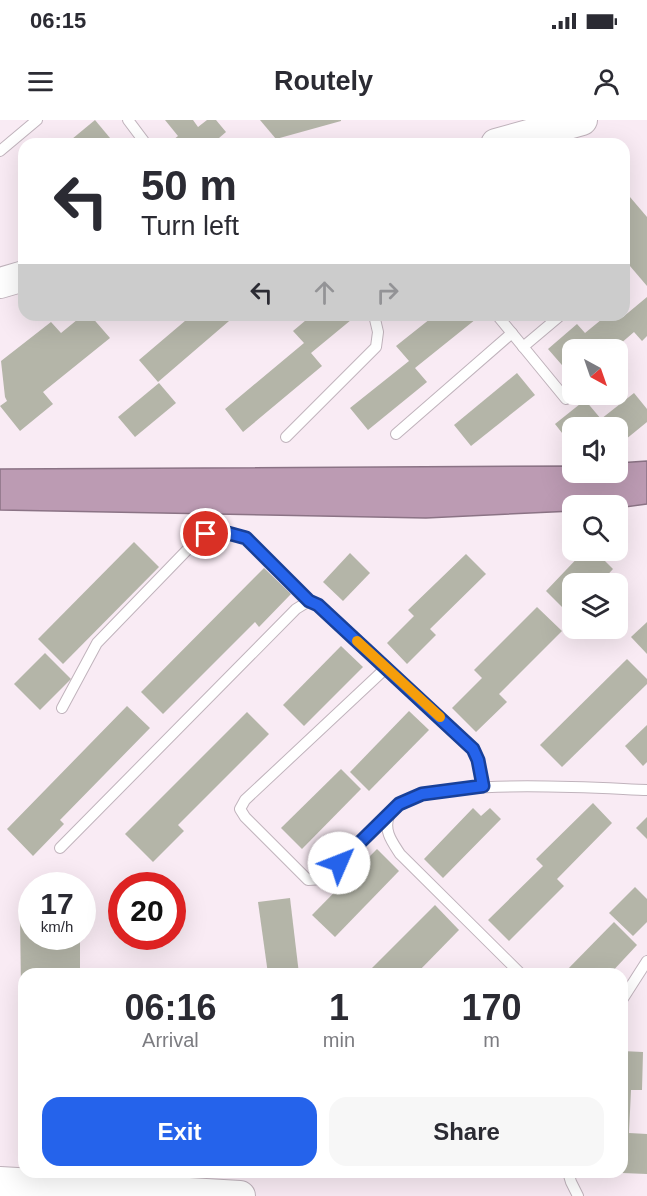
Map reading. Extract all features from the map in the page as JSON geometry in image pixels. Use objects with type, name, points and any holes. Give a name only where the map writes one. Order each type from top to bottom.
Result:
[{"type":"main road","points":[[518,138],[582,120]]},
{"type":"main road","points":[[0,283],[18,278]]},
{"type":"main road","points":[[0,1182],[240,1196]]},
{"type":"lane","points":[[0,151],[37,120]]},
{"type":"lane","points":[[128,120],[142,138]]},
{"type":"lane","points":[[286,437],[376,347],[378,332],[375,321]]},
{"type":"lane","points":[[502,321],[562,394]]},
{"type":"lane","points":[[523,347],[554,321]]},
{"type":"lane","points":[[396,434],[512,333]]},
{"type":"lane","points":[[62,708],[97,643],[187,550],[206,534],[224,532],[246,538],[309,601],[318,605],[473,749],[478,760],[483,786]]},
{"type":"lane","points":[[60,848],[296,609],[309,601]]},
{"type":"lane","points":[[386,668],[245,800],[240,809],[245,817],[308,880],[323,879],[399,804],[422,794],[483,786],[647,790]]},
{"type":"lane","points":[[389,816],[390,838],[400,854],[515,968]]},
{"type":"lane","points":[[628,991],[647,961]]},
{"type":"lane","points":[[570,1178],[578,1196]]},
{"type":"shaded area","points":[[647,461],[647,504],[628,507],[628,495],[562,495],[562,512],[426,518],[0,510],[0,469],[562,466],[562,483],[628,483],[628,462]]},
{"type":"building","points":[[95,120],[110,138],[73,138]]},
{"type":"building","points":[[165,120],[193,120],[198,127],[207,120],[216,120],[226,132],[219,138],[176,138],[178,136]]},
{"type":"building","points":[[260,120],[341,120],[280,138],[275,138]]},
{"type":"building","points":[[630,197],[647,217],[647,286],[630,266]]},
{"type":"building","points":[[647,297],[647,336],[642,341],[634,332],[626,339],[562,339],[562,365],[548,349],[577,324],[585,333],[600,321],[630,321],[630,311]]},
{"type":"building","points":[[76,321],[95,321],[110,338],[43,392],[53,404],[20,431],[0,406],[7,401],[1,361],[51,322],[61,333]]},
{"type":"building","points":[[185,321],[229,321],[158,382],[139,360]]},
{"type":"building","points":[[305,321],[350,321],[311,353],[322,366],[243,432],[225,409],[304,343],[293,331]]},
{"type":"building","points":[[427,321],[474,321],[415,368],[427,382],[368,430],[350,408],[409,361],[396,346]]},
{"type":"building","points":[[517,373],[535,395],[471,446],[454,425]]},
{"type":"building","points":[[159,383],[176,403],[135,437],[118,417]]},
{"type":"building","points":[[634,393],[647,409],[647,422],[628,437],[628,417],[604,417],[619,405],[628,405],[628,398]]},
{"type":"building","points":[[579,405],[589,405],[599,417],[564,417]]},
{"type":"building","points":[[562,418],[562,433],[555,424]]},
{"type":"building","points":[[134,542],[159,567],[63,664],[38,639]]},
{"type":"building","points":[[350,553],[370,573],[343,601],[323,582]]},
{"type":"building","points":[[466,554],[486,574],[430,629],[436,635],[407,664],[387,643],[414,616],[408,610]]},
{"type":"building","points":[[575,561],[605,561],[613,569],[609,573],[563,573]]},
{"type":"building","points":[[264,568],[291,594],[259,627],[255,622],[163,714],[141,692]]},
{"type":"building","points":[[562,574],[562,607],[546,591]]},
{"type":"building","points":[[537,607],[562,631],[499,694],[507,702],[476,732],[452,708],[482,678],[474,670]]},
{"type":"building","points":[[647,622],[647,654],[631,637]]},
{"type":"building","points":[[341,646],[363,667],[304,726],[283,705]]},
{"type":"building","points":[[45,653],[71,679],[40,710],[14,684]]},
{"type":"building","points":[[627,659],[647,679],[647,684],[562,767],[540,745]]},
{"type":"building","points":[[127,706],[150,728],[60,820],[64,824],[33,856],[7,829]]},
{"type":"building","points":[[409,711],[429,730],[369,791],[350,772]]},
{"type":"building","points":[[247,712],[269,734],[178,825],[184,831],[153,862],[125,834]]},
{"type":"building","points":[[647,725],[647,762],[643,766],[625,746]]},
{"type":"building","points":[[341,769],[361,789],[302,849],[281,828]]},
{"type":"building","points":[[593,803],[612,823],[557,879],[564,886],[509,941],[488,920],[543,866],[536,859]]},
{"type":"building","points":[[473,808],[481,816],[490,808],[501,819],[443,878],[424,859]]},
{"type":"building","points":[[647,817],[647,839],[636,828]]},
{"type":"building","points":[[377,849],[399,871],[335,937],[312,915]]},
{"type":"building","points":[[635,887],[647,899],[647,922],[633,936],[609,913]]},
{"type":"building","points":[[290,898],[298,968],[267,968],[258,902]]},
{"type":"building","points":[[435,905],[459,930],[422,968],[372,968]]},
{"type":"building","points":[[614,922],[637,945],[616,968],[569,968]]},
{"type":"building","points":[[20,950],[80,950],[80,968],[21,968]]},
{"type":"building","points":[[628,1051],[643,1052],[642,1090],[631,1090],[629,1133],[647,1134],[647,1174],[628,1173]]},
{"type":"slow traffic","points":[[357,641],[440,717]]},
{"type":"route","points":[[206,534],[224,532],[246,538],[309,601],[318,605],[473,749],[478,760],[483,786],[422,794],[399,804],[339,863]]}]
